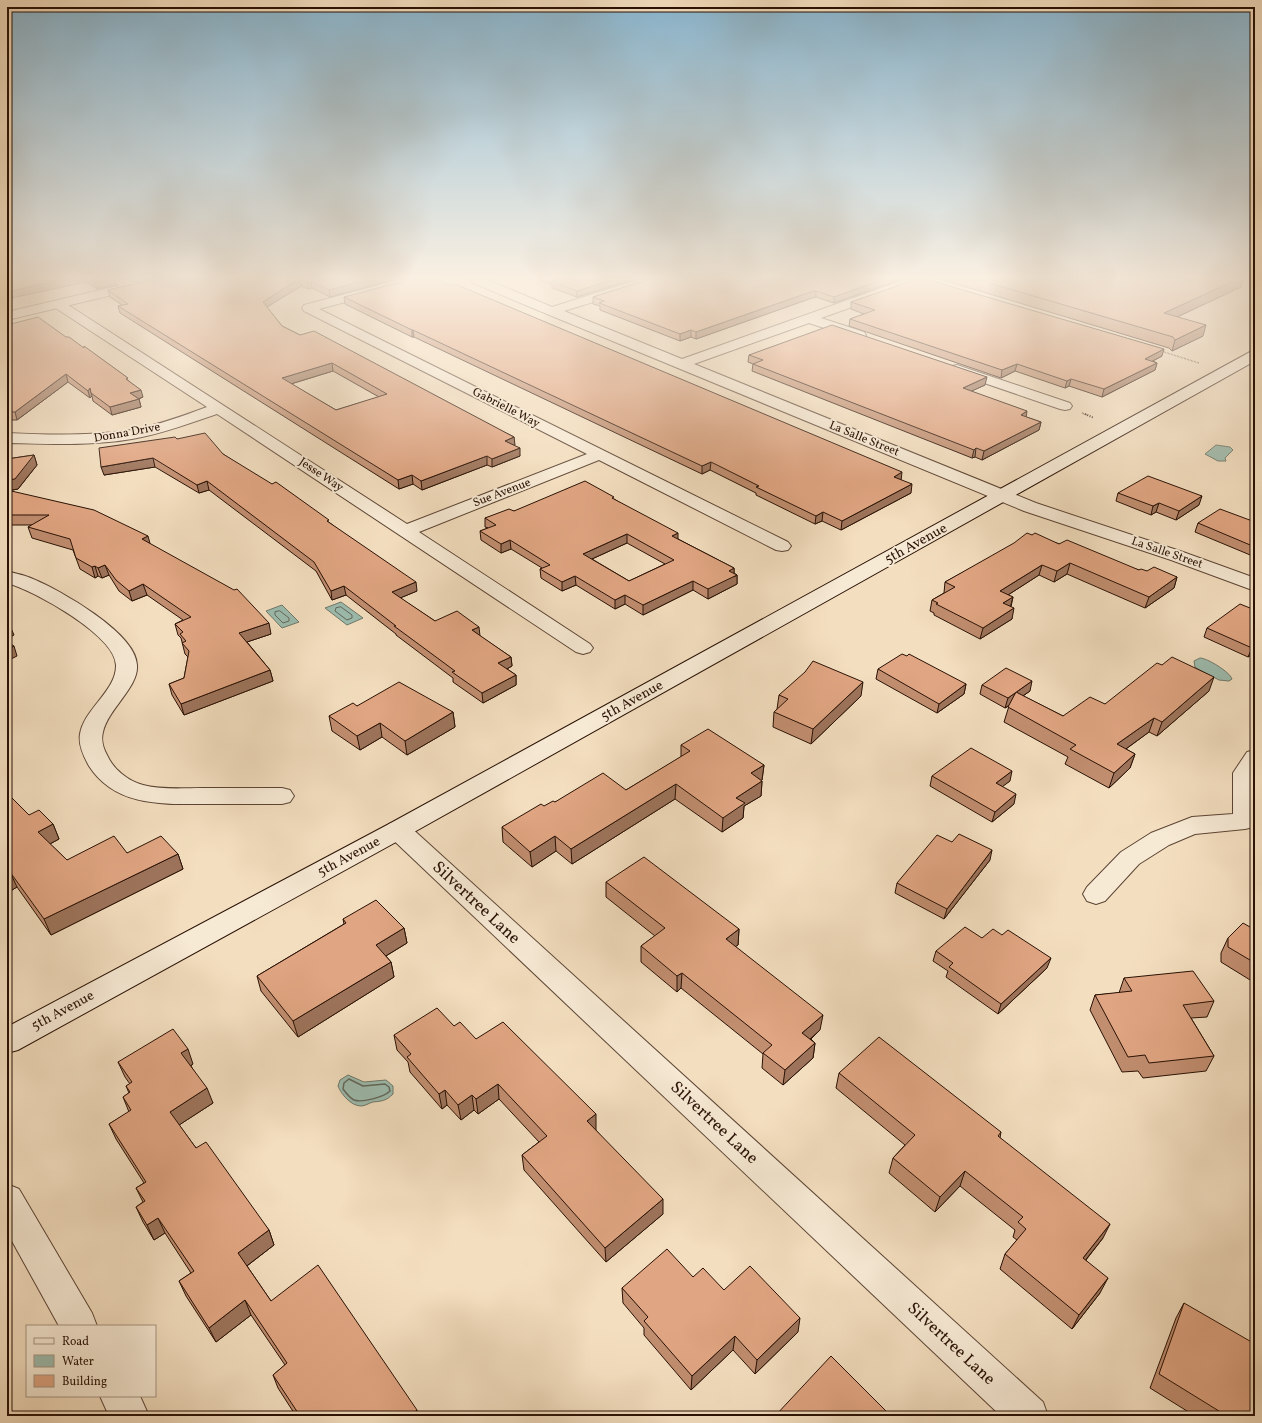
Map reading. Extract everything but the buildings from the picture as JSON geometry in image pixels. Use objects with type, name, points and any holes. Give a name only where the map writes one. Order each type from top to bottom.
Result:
[{"type":"street","name":"Jesse Way","points":[[124,346],[583,648]]},
{"type":"street","name":"Gabrielle Way","points":[[384,346],[782,546]]},
{"type":"street","name":"La Salle Street","points":[[639,346],[1035,509],[1177,556],[1255,585]]},
{"type":"street","points":[[682,364],[732,346]]},
{"type":"street","name":"5th Avenue","points":[[7,1041],[398,830],[1255,356]]},
{"type":"street","points":[[945,365],[1065,406]]},
{"type":"street","name":"Donna Drive","points":[[7,438],[86,440],[121,436],[158,428],[219,408]]},
{"type":"street","name":"Sue Avenue","points":[[405,531],[599,455]]},
{"type":"street","points":[[7,578],[26,582],[64,602],[93,622],[123,649],[127,665],[124,678],[96,719],[90,734],[93,749],[100,764],[108,775],[126,787],[154,794],[173,796],[282,796]]},
{"type":"street","points":[[1096,894],[1130,858],[1160,839],[1192,826],[1250,826],[1245,772],[1255,757]]},
{"type":"street","name":"Silvertree Lane","points":[[398,830],[1029,1416]]},
{"type":"street","points":[[7,1200],[78,1325]]},
{"type":"street","points":[[120,1397],[130,1416]]},
{"type":"path","points":[[1164,352],[1198,363]]},
{"type":"water","points":[[1216,445],[1230,447],[1233,450],[1225,458],[1226,461],[1218,461],[1205,454]]},
{"type":"water","points":[[341,602],[363,618],[347,625],[325,608]]},
{"type":"water","points":[[282,605],[299,622],[282,628],[266,611]]},
{"type":"water","points":[[1200,658],[1208,660],[1218,666],[1232,679],[1229,681],[1219,680],[1198,669],[1195,667],[1194,661]]},
{"type":"water","points":[[348,1075],[364,1082],[386,1080],[393,1086],[393,1094],[384,1100],[373,1102],[364,1106],[354,1104],[344,1096],[338,1086],[340,1080]]}]
